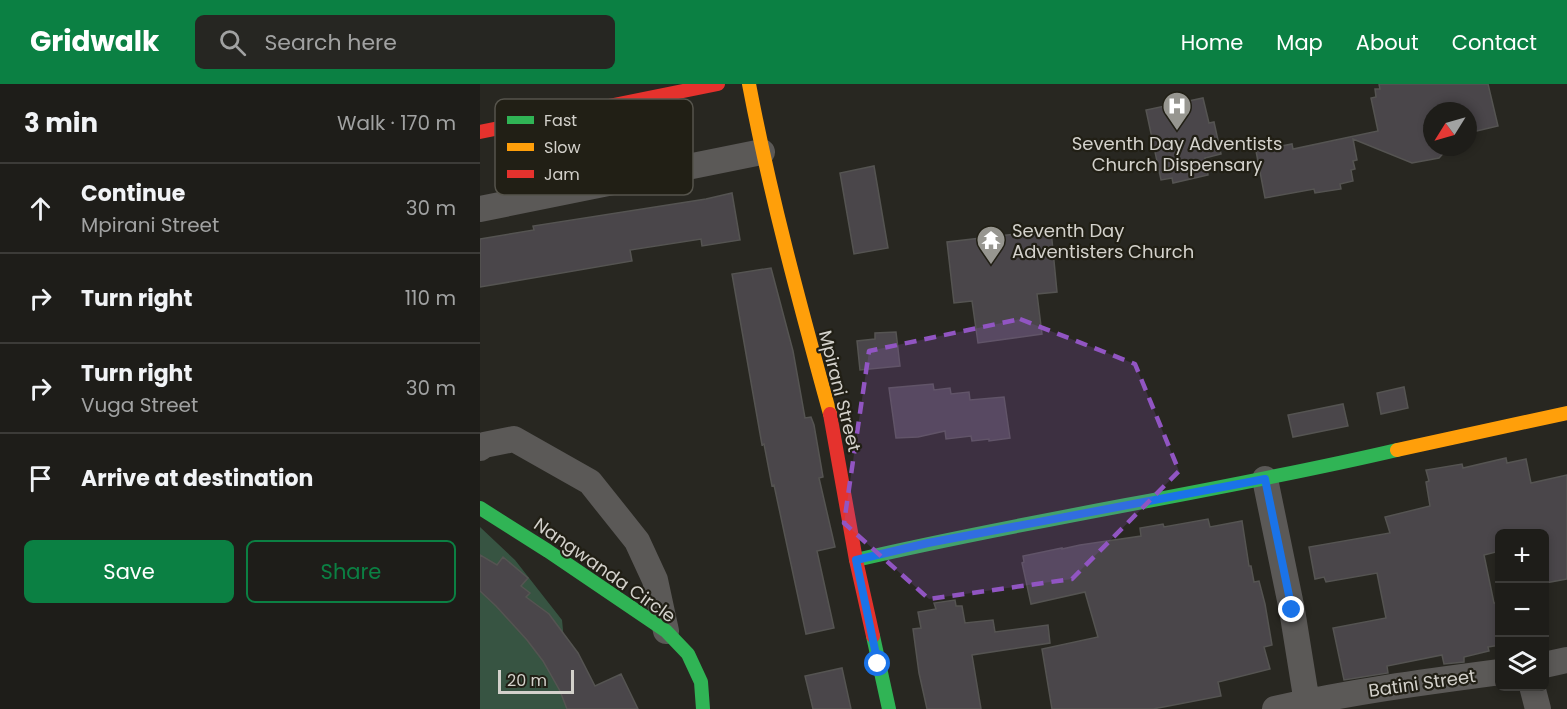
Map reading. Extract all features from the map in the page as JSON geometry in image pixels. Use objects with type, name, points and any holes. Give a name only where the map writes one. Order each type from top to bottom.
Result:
[{"type":"street","points":[[644,99],[718,84]]},
{"type":"street","name":"Mpirani Street","points":[[749,84],[762,152],[795,286],[832,421],[856,560],[889,709]]},
{"type":"street","points":[[480,132],[495,129]]},
{"type":"street","points":[[693,166],[762,152]]},
{"type":"street","points":[[480,209],[549,195]]},
{"type":"street","points":[[856,560],[939,541],[1265,479],[1567,413]]},
{"type":"street","points":[[480,448],[484,445],[514,440],[590,482],[637,540],[655,580],[666,632]]},
{"type":"street","points":[[1265,479],[1292,610],[1308,705]]},
{"type":"street","name":"Nangwanda Circle","points":[[480,508],[548,551],[666,632],[688,654],[701,682],[703,709]]},
{"type":"street","points":[[1549,664],[1567,660]]},
{"type":"street","name":"Batini Street","points":[[1275,709],[1308,705],[1413,684],[1495,673]]},
{"type":"street","points":[[1533,691],[1538,709]]},
{"type":"highlighted area","points":[[1020,319],[1135,364],[1179,471],[1072,579],[929,599],[844,523],[869,351]]},
{"type":"green space","points":[[480,527],[515,560],[562,620],[568,680],[577,709],[480,709]]},
{"type":"building","points":[[1379,84],[1488,84],[1498,126],[1477,131],[1477,102],[1423,102],[1423,156],[1441,156],[1439,158],[1412,163],[1353,139],[1357,160],[1353,161],[1355,169],[1351,170],[1353,181],[1340,184],[1341,189],[1315,193],[1314,189],[1265,198],[1256,151],[1292,144],[1293,149],[1378,131],[1371,98],[1376,97],[1375,89],[1380,89]]},
{"type":"building","points":[[1203,98],[1209,123],[1214,122],[1221,154],[1205,158],[1208,175],[1173,183],[1172,178],[1161,180],[1146,110]]},
{"type":"building","points":[[874,166],[888,248],[854,254],[840,173]]},
{"type":"building","points":[[732,193],[740,240],[702,246],[701,239],[630,250],[632,261],[480,287],[480,239],[534,230],[533,226]]},
{"type":"building","points":[[1051,230],[1057,292],[1037,294],[1042,334],[978,343],[972,301],[954,303],[947,242]]},
{"type":"building","points":[[771,268],[793,351],[805,418],[811,417],[814,425],[823,477],[819,478],[835,547],[817,551],[834,628],[806,634],[774,485],[772,486],[764,444],[762,445],[732,274]]},
{"type":"building","points":[[896,332],[900,366],[860,370],[857,341],[875,339],[875,333]]},
{"type":"building","points":[[933,384],[934,390],[950,388],[951,394],[969,392],[970,400],[1004,397],[1010,438],[989,441],[989,439],[972,441],[971,436],[946,439],[945,431],[918,437],[896,438],[889,388]]},
{"type":"building","points":[[1404,387],[1408,408],[1381,414],[1377,393]]},
{"type":"building","points":[[1343,404],[1348,426],[1293,437],[1288,415]]},
{"type":"building","points":[[1506,458],[1507,463],[1526,459],[1531,483],[1567,475],[1567,579],[1549,582],[1549,529],[1495,529],[1495,552],[1484,555],[1495,603],[1495,646],[1488,647],[1489,651],[1464,657],[1464,662],[1444,664],[1442,655],[1387,666],[1388,673],[1344,680],[1333,628],[1386,618],[1377,573],[1326,582],[1324,577],[1315,579],[1309,547],[1390,533],[1385,517],[1430,506],[1426,470],[1462,464],[1463,468]]},
{"type":"building","points":[[1208,519],[1210,527],[1242,521],[1249,566],[1251,566],[1254,582],[1259,581],[1265,604],[1272,645],[1264,647],[1270,669],[1218,682],[1221,696],[1153,709],[1052,709],[1042,649],[1098,637],[1085,592],[1031,604],[1022,563],[1024,562],[1023,556],[1141,536],[1140,528],[1163,524],[1164,527]]},
{"type":"building","points":[[480,555],[497,565],[503,557],[528,578],[521,586],[530,593],[526,597],[549,614],[578,653],[595,686],[621,674],[638,709],[567,709],[543,661],[527,640],[480,591]]},
{"type":"building","points":[[955,600],[956,606],[962,606],[965,623],[993,620],[995,632],[1048,625],[1050,643],[972,655],[981,709],[927,709],[913,629],[921,628],[918,612],[936,609],[934,603]]},
{"type":"building","points":[[842,668],[851,709],[813,709],[805,676]]},
{"type":"traffic: fast","points":[[856,560],[1397,450]]},
{"type":"traffic: fast","points":[[480,508],[666,631],[688,654],[701,682],[703,709]]},
{"type":"traffic: fast","points":[[873,636],[889,709]]},
{"type":"traffic: slow","points":[[749,84],[776,208],[830,414]]},
{"type":"traffic: slow","points":[[1397,450],[1567,413]]},
{"type":"traffic: jam","points":[[644,99],[718,84]]},
{"type":"traffic: jam","points":[[480,132],[495,129]]},
{"type":"traffic: jam","points":[[830,414],[856,560],[873,636]]},
{"type":"place","name":"Seventh Day Adventists Church Dispensary","points":[[1177,132]]},
{"type":"place","name":"Seventh Day Adventisters Church","points":[[991,266]]},
{"type":"route","points":[[878,664],[856,560],[928,543],[1265,479],[1292,610]]}]
